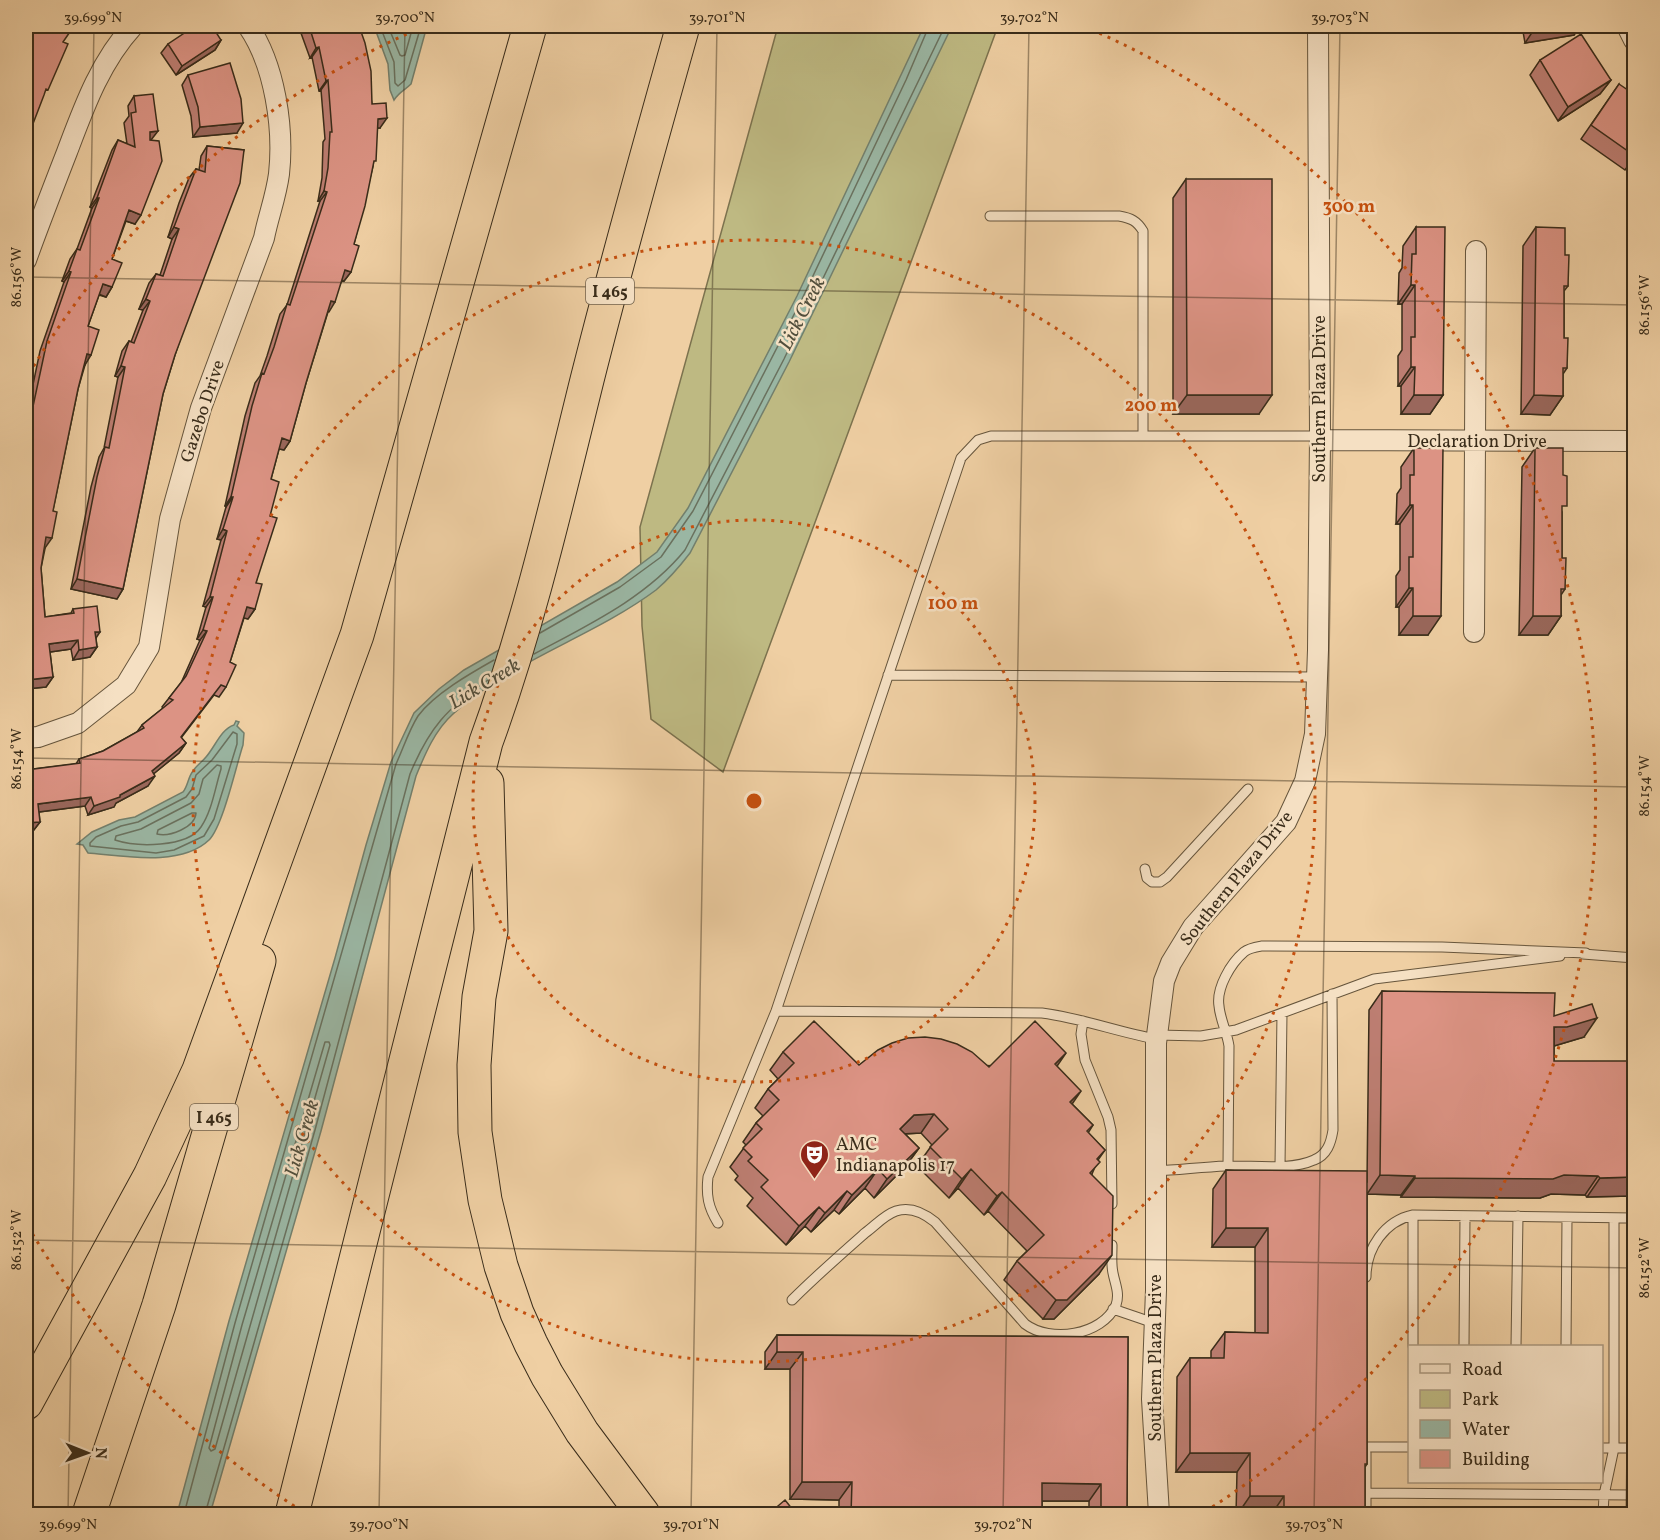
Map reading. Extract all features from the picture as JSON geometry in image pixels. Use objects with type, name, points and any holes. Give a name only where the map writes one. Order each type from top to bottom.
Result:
[{"type":"highway","name":"I 465","points":[[89,1515],[159,1305],[327,717],[357,635],[530,26]]},
{"type":"highway","name":"I 465","points":[[292,1515],[486,742],[504,694],[542,558],[611,284],[683,26]]},
{"type":"highway","points":[[26,1403],[150,1176],[186,1101],[327,717]]},
{"type":"highway","points":[[486,742],[491,931],[479,997],[474,1065],[475,1132],[484,1200],[501,1266],[536,1354],[582,1432],[643,1515]]},
{"type":"street","points":[[26,261],[87,98],[105,63],[133,26]]},
{"type":"street","name":"Gazebo Drive","points":[[26,738],[38,737],[78,723],[126,685],[149,647],[170,519],[212,377],[264,238],[272,212],[279,174],[279,118],[273,86],[248,26]]},
{"type":"street","name":"Southern Plaza Drive","points":[[1159,1515],[1153,1426],[1156,1037],[1164,981],[1171,963],[1193,927],[1286,822],[1297,801],[1312,754],[1317,677],[1320,438],[1318,26]]},
{"type":"street","points":[[1627,26],[1635,40]]},
{"type":"street","points":[[1474,632],[1476,251]]},
{"type":"street","name":"Declaration Drive","points":[[1320,438],[1635,441]]},
{"type":"lane","points":[[990,216],[1119,216],[1130,218],[1139,224],[1143,231],[1143,436]]},
{"type":"lane","points":[[718,1223],[711,1213],[707,1199],[708,1177],[776,1011],[961,458],[978,440],[991,436],[1320,438]]},
{"type":"lane","points":[[888,675],[1317,677]]},
{"type":"lane","points":[[1145,870],[1152,882],[1160,882],[1167,877],[1248,789]]},
{"type":"lane","points":[[1228,1166],[1229,1046],[1218,1006],[1218,996],[1221,986],[1244,952],[1262,946],[1442,947],[1586,953],[1635,958]]},
{"type":"lane","points":[[776,1011],[1042,1013],[1083,1021],[1123,1033],[1156,1037],[1202,1036],[1227,1032],[1374,979],[1586,953]]},
{"type":"lane","points":[[1156,1171],[1302,1164],[1316,1160],[1325,1153],[1331,1143],[1333,1130],[1332,994]]},
{"type":"lane","points":[[1280,1166],[1282,1013]]},
{"type":"lane","points":[[1083,1021],[1081,1034],[1085,1060],[1111,1130],[1112,1209]]},
{"type":"lane","points":[[792,1300],[822,1270],[884,1218],[896,1211],[909,1210],[922,1212],[935,1222],[1025,1324],[1034,1330],[1057,1334],[1086,1330],[1100,1323],[1113,1309],[1118,1293],[1113,1273],[1112,1232]]},
{"type":"lane","points":[[1413,1215],[1413,1345]]},
{"type":"lane","points":[[1366,1282],[1370,1254],[1378,1237],[1400,1218],[1413,1215],[1635,1218]]},
{"type":"lane","points":[[1464,1345],[1466,1216]]},
{"type":"lane","points":[[1516,1345],[1518,1216]]},
{"type":"lane","points":[[1566,1345],[1567,1218]]},
{"type":"lane","points":[[1603,1515],[1604,1495],[1614,1448],[1614,1218]]},
{"type":"lane","points":[[1113,1309],[1154,1323]]},
{"type":"lane","points":[[1366,1435],[1366,1515]]},
{"type":"lane","points":[[1366,1447],[1408,1447]]},
{"type":"lane","points":[[1603,1448],[1635,1448]]},
{"type":"lane","points":[[1366,1493],[1635,1495]]},
{"type":"green space","points":[[778,26],[998,26],[723,772],[651,719],[642,626],[640,527]]},
{"type":"water","points":[[374,26],[427,26],[411,84],[394,100],[390,90],[388,64]]},
{"type":"water","name":"Lick Creek","points":[[924,26],[952,26],[789,362],[690,553],[661,586],[632,607],[527,663],[476,695],[447,720],[427,751],[416,776],[321,1131],[210,1514],[177,1514],[229,1321],[366,845],[391,762],[414,713],[439,689],[464,670],[617,582],[657,552],[688,508],[797,296]]},
{"type":"water","points":[[236,721],[239,722],[237,726],[244,733],[243,745],[224,809],[209,840],[183,854],[151,858],[88,853],[83,845],[77,844],[92,832],[119,820],[135,817],[183,792],[194,769],[222,734]]},
{"type":"building","points":[[27,26],[74,26],[63,42],[68,44],[48,90],[46,89],[26,142],[26,29]]},
{"type":"building","points":[[195,26],[212,26],[221,40],[182,66],[168,44]]},
{"type":"building","points":[[309,26],[359,26],[371,71],[372,104],[386,103],[387,118],[378,119],[376,161],[374,161],[354,244],[359,246],[351,272],[345,270],[335,302],[331,301],[290,441],[282,438],[271,479],[279,482],[270,516],[277,518],[256,583],[262,584],[255,609],[247,607],[230,662],[236,665],[226,687],[221,685],[181,737],[186,743],[152,771],[155,776],[120,797],[94,806],[91,797],[38,804],[40,822],[26,823],[26,770],[80,763],[79,759],[103,751],[144,728],[142,725],[173,700],[169,698],[186,676],[207,631],[203,630],[213,597],[210,597],[227,531],[223,529],[233,497],[231,497],[252,406],[287,304],[290,305],[327,192],[324,191],[330,132],[332,132],[328,80],[326,81],[319,47],[316,48]]},
{"type":"building","points":[[1581,34],[1611,80],[1568,107],[1540,60]]},
{"type":"building","points":[[230,63],[241,99],[243,123],[200,127],[198,107],[188,75]]},
{"type":"building","points":[[1619,84],[1635,95],[1635,156],[1591,125]]},
{"type":"building","points":[[153,94],[158,131],[150,132],[150,140],[159,141],[162,161],[141,215],[129,210],[112,259],[122,263],[112,287],[103,284],[88,326],[99,330],[91,355],[87,354],[78,389],[53,511],[57,512],[52,538],[46,537],[41,568],[45,617],[74,613],[73,609],[97,606],[100,632],[95,632],[97,647],[79,650],[78,640],[49,644],[53,677],[27,680],[26,439],[47,341],[71,272],[69,271],[77,249],[80,250],[118,140],[135,147],[131,113],[136,112],[134,96]]},
{"type":"building","points":[[207,146],[244,150],[240,183],[175,355],[163,394],[123,589],[77,579],[97,477],[105,447],[109,448],[125,367],[121,366],[129,341],[134,343],[150,301],[146,299],[156,274],[163,276],[179,229],[174,227],[196,169],[205,172]]},
{"type":"building","points":[[1186,179],[1272,179],[1272,395],[1187,395]]},
{"type":"building","points":[[1416,227],[1445,227],[1443,395],[1414,395],[1415,367],[1411,367],[1411,337],[1415,337],[1415,285],[1411,285],[1412,254],[1416,254]]},
{"type":"building","points":[[1536,227],[1565,228],[1565,255],[1569,255],[1568,286],[1564,286],[1564,338],[1568,338],[1567,368],[1563,368],[1563,396],[1534,395]]},
{"type":"building","points":[[1414,448],[1443,448],[1441,616],[1413,616],[1413,588],[1409,588],[1409,557],[1413,557],[1413,505],[1410,505],[1410,475],[1414,475]]},
{"type":"building","points":[[1535,448],[1563,448],[1563,475],[1567,476],[1567,506],[1562,506],[1562,558],[1566,558],[1565,589],[1561,589],[1561,616],[1533,616]]},
{"type":"building","points":[[1382,991],[1555,993],[1554,1016],[1592,1004],[1597,1018],[1567,1027],[1554,1027],[1554,1061],[1635,1061],[1635,1177],[1600,1178],[1598,1176],[1564,1175],[1553,1179],[1415,1178],[1415,1176],[1380,1175]]},
{"type":"building","name":"AMC Indianapolis 17","points":[[814,1021],[859,1065],[878,1050],[892,1043],[908,1038],[925,1037],[957,1044],[972,1052],[989,1067],[1035,1021],[1066,1053],[1055,1064],[1081,1091],[1070,1102],[1093,1125],[1087,1131],[1105,1150],[1097,1159],[1100,1162],[1090,1173],[1113,1196],[1112,1255],[1067,1300],[1056,1300],[1017,1261],[1044,1235],[1002,1192],[997,1196],[971,1169],[962,1179],[930,1147],[948,1129],[934,1114],[914,1115],[900,1129],[919,1148],[887,1179],[878,1169],[852,1195],[847,1191],[825,1213],[819,1207],[799,1226],[761,1187],[768,1180],[748,1161],[752,1157],[743,1148],[762,1129],[756,1123],[779,1100],[768,1089],[794,1063],[783,1052]]},
{"type":"building","points":[[1226,1170],[1367,1171],[1365,1515],[1284,1515],[1284,1496],[1250,1496],[1250,1453],[1190,1453],[1190,1358],[1224,1358],[1225,1332],[1268,1333],[1268,1228],[1226,1228]]},
{"type":"building","points":[[777,1335],[1128,1337],[1127,1508],[1101,1508],[1101,1484],[1042,1483],[1042,1515],[851,1515],[852,1482],[802,1482],[803,1352],[777,1352]]},
{"type":"building","points":[[785,1500],[797,1515],[775,1515],[772,1511]]},
{"type":"place","name":"AMC Indianapolis 17","points":[[815,1180]]}]
